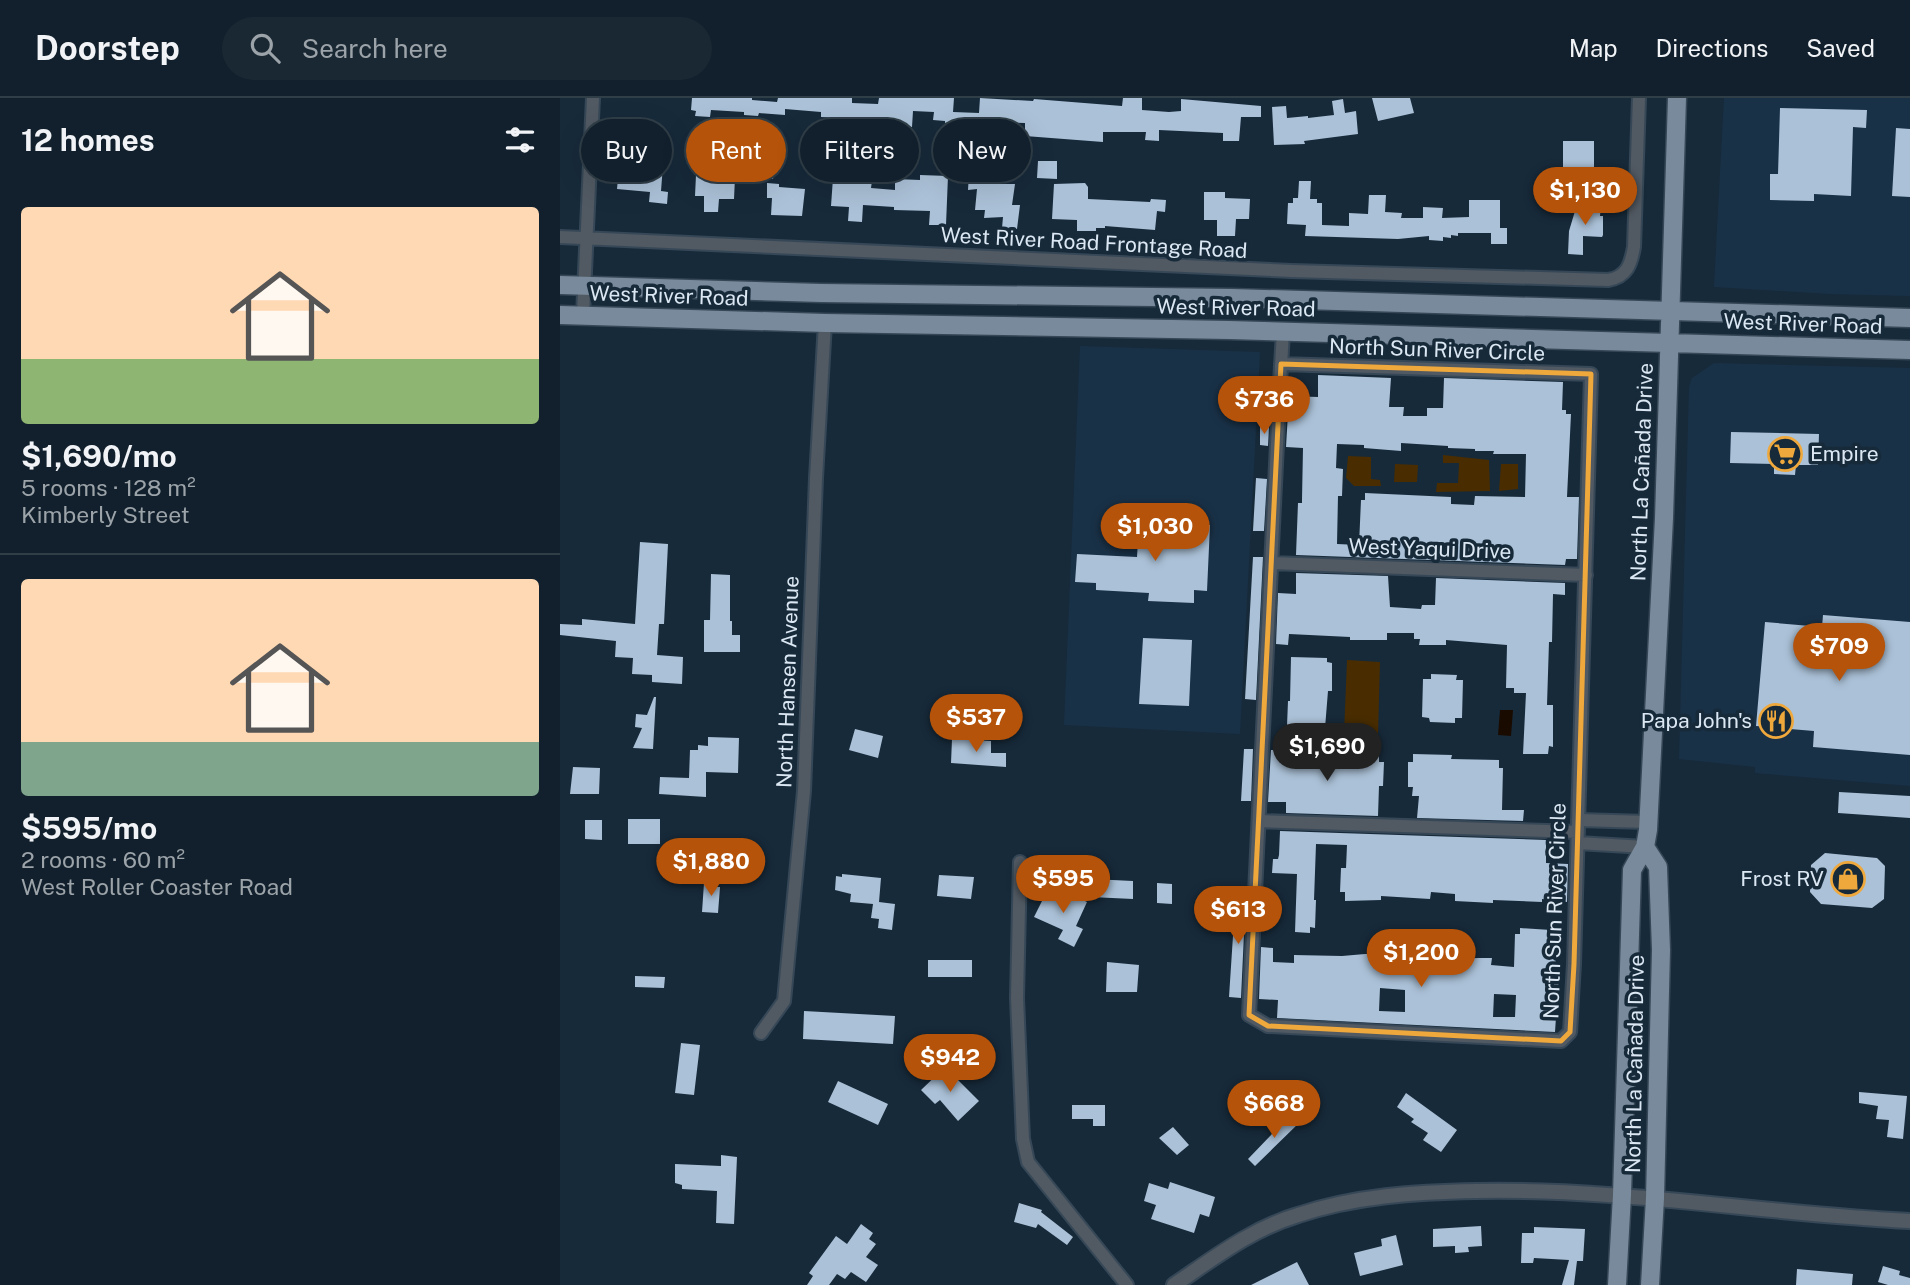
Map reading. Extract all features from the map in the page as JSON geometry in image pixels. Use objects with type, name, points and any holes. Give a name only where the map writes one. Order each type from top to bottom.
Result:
[{"type":"main road","name":"North La Cañada Drive","points":[[1617,1285],[1632,870],[1646,847],[1663,537],[1677,98]]},
{"type":"main road","name":"West River Road","points":[[560,285],[821,293],[1233,298],[1910,318]]},
{"type":"main road","name":"West River Road","points":[[560,315],[1910,350]]},
{"type":"main road","name":"North La Cañada Drive","points":[[1646,847],[1658,867],[1661,950],[1655,1198],[1650,1285]]},
{"type":"street","points":[[583,316],[593,98]]},
{"type":"street","name":"West River Road Frontage Road","points":[[560,237],[1358,274],[1597,281],[1615,279],[1624,274],[1630,265],[1634,247],[1639,98]]},
{"type":"street","name":"North Hansen Avenue","points":[[761,1033],[784,1001],[804,791],[825,323]]},
{"type":"street","name":"North Sun River Circle","points":[[1281,364],[1591,374],[1570,1032],[1561,1041],[1268,1026],[1249,1015],[1272,563],[1281,364],[1283,332]]},
{"type":"street","name":"West Yaqui Drive","points":[[1272,563],[1586,575]]},
{"type":"street","points":[[1259,821],[1578,832],[1648,822]]},
{"type":"street","points":[[1578,832],[1646,847]]},
{"type":"street","points":[[1020,862],[1017,998],[1023,1139],[1028,1163],[1127,1285]]},
{"type":"street","points":[[1174,1285],[1242,1238],[1298,1215],[1332,1206],[1403,1194],[1504,1191],[1622,1195],[1808,1214],[1910,1221]]},
{"type":"highlighted area","points":[[1281,364],[1591,374],[1574,964],[1570,1032],[1561,1041],[1268,1026],[1249,1015]]},
{"type":"shaded area","points":[[1724,98],[1910,98],[1910,296],[1714,287]]},
{"type":"shaded area","points":[[1080,346],[1260,352],[1240,734],[1064,725]]},
{"type":"shaded area","points":[[1714,363],[1910,368],[1910,786],[1755,773],[1755,767],[1679,759],[1689,387],[1692,378]]},
{"type":"shaded area","points":[[1443,455],[1489,460],[1490,491],[1436,492],[1437,483],[1458,483],[1459,463],[1443,463]]},
{"type":"shaded area","points":[[1348,456],[1371,457],[1371,479],[1380,480],[1381,486],[1354,486],[1346,478]]},
{"type":"shaded area","points":[[1395,464],[1418,465],[1417,482],[1394,482]]},
{"type":"shaded area","points":[[1501,464],[1518,464],[1518,489],[1499,491]]},
{"type":"shaded area","points":[[1347,660],[1380,662],[1378,735],[1344,734]]},
{"type":"shaded area","points":[[1500,710],[1513,710],[1511,736],[1498,735]]},
{"type":"building","points":[[692,98],[752,98],[777,102],[778,98],[852,98],[852,103],[878,104],[879,98],[954,98],[953,112],[979,113],[980,98],[1122,106],[1123,98],[1142,98],[1142,110],[1181,111],[1181,99],[1261,106],[1261,117],[1241,117],[1239,141],[1223,141],[1223,133],[1159,130],[1159,141],[1145,140],[1146,132],[1103,132],[1103,142],[1031,136],[1031,119],[933,119],[934,112],[913,111],[912,119],[846,119],[821,117],[821,112],[785,109],[785,115],[759,113],[758,116],[744,115],[744,112],[711,110],[710,117],[695,116],[696,111],[691,110]]},
{"type":"building","points":[[1372,98],[1410,98],[1414,113],[1378,121]]},
{"type":"building","points":[[1343,99],[1345,113],[1356,111],[1358,134],[1304,141],[1305,144],[1274,145],[1272,107],[1286,106],[1287,118],[1308,118],[1334,115],[1332,101]]},
{"type":"building","points":[[1780,108],[1867,110],[1866,128],[1853,127],[1851,196],[1814,194],[1814,201],[1770,200],[1770,174],[1778,174]]},
{"type":"building","points":[[1896,128],[1910,129],[1910,197],[1892,196]]},
{"type":"building","points":[[1563,141],[1594,141],[1594,172],[1563,172]]},
{"type":"building","points":[[1038,161],[1057,161],[1057,179],[1037,178]]},
{"type":"building","points":[[920,175],[933,175],[933,182],[948,182],[946,225],[929,225],[930,211],[894,210],[894,207],[863,205],[862,222],[848,221],[849,207],[831,206],[833,182],[872,182],[871,188],[895,190],[895,182],[920,180]]},
{"type":"building","points":[[1299,181],[1311,181],[1310,199],[1317,199],[1317,203],[1322,203],[1322,225],[1349,226],[1349,213],[1368,214],[1369,195],[1386,195],[1385,212],[1402,213],[1401,218],[1423,218],[1423,207],[1443,208],[1442,218],[1469,217],[1469,200],[1500,200],[1500,228],[1507,228],[1507,244],[1491,244],[1491,233],[1458,233],[1458,236],[1451,235],[1451,238],[1443,237],[1443,241],[1429,240],[1429,236],[1398,239],[1305,236],[1306,225],[1287,224],[1288,203],[1293,203],[1293,198],[1298,198]]},
{"type":"building","points":[[618,182],[662,182],[661,191],[668,192],[667,204],[649,202],[650,192],[617,189]]},
{"type":"building","points":[[696,182],[735,182],[734,199],[719,199],[718,212],[704,212],[704,196],[695,196]]},
{"type":"building","points":[[968,182],[1015,184],[1012,205],[1020,205],[1017,229],[1002,228],[1003,217],[984,218],[985,210],[975,210],[977,189],[968,190]]},
{"type":"building","points":[[767,183],[805,189],[802,216],[771,215],[772,198],[767,198]]},
{"type":"building","points":[[1085,183],[1088,187],[1088,199],[1150,202],[1151,199],[1166,200],[1165,212],[1157,211],[1155,230],[1105,226],[1096,228],[1096,231],[1077,231],[1077,220],[1052,219],[1054,184]]},
{"type":"building","points":[[1204,192],[1225,192],[1225,198],[1250,199],[1249,219],[1236,219],[1235,236],[1217,236],[1217,220],[1204,220]]},
{"type":"building","points":[[1580,205],[1601,205],[1603,235],[1583,236],[1583,255],[1568,254],[1569,231],[1575,211],[1580,209]]},
{"type":"building","points":[[1318,375],[1391,378],[1389,407],[1404,407],[1403,416],[1427,416],[1427,408],[1443,408],[1444,378],[1563,382],[1562,410],[1571,414],[1567,497],[1579,497],[1577,559],[1566,559],[1565,565],[1296,555],[1298,503],[1302,503],[1303,448],[1286,447],[1289,396],[1318,397]],"holes":[[[1401,443],[1494,451],[1493,454],[1526,454],[1525,497],[1475,496],[1474,505],[1451,504],[1451,497],[1365,493],[1365,500],[1361,500],[1359,545],[1337,544],[1338,496],[1342,496],[1343,469],[1336,468],[1337,444],[1401,451]]]},
{"type":"building","points":[[1260,427],[1269,427],[1268,446],[1260,445]]},
{"type":"building","points":[[1731,432],[1819,434],[1818,465],[1796,465],[1795,475],[1774,474],[1774,464],[1730,463]]},
{"type":"building","points":[[1256,478],[1267,479],[1264,531],[1253,531]]},
{"type":"building","points":[[1144,519],[1210,525],[1207,591],[1194,590],[1194,603],[1148,601],[1149,593],[1096,590],[1096,583],[1075,582],[1077,554],[1137,557],[1139,524],[1144,524]]},
{"type":"building","points":[[640,542],[668,544],[664,624],[659,624],[657,655],[683,657],[682,684],[652,682],[652,675],[632,674],[633,658],[615,657],[616,641],[560,635],[560,624],[582,625],[582,619],[635,624]]},
{"type":"building","points":[[1253,557],[1263,557],[1256,700],[1245,699]]},
{"type":"building","points":[[1296,573],[1388,576],[1390,607],[1421,609],[1422,605],[1435,605],[1436,578],[1565,583],[1565,595],[1553,594],[1552,642],[1549,642],[1547,705],[1553,705],[1553,747],[1549,746],[1548,754],[1523,754],[1526,693],[1514,693],[1514,688],[1506,688],[1507,645],[1446,640],[1446,645],[1419,645],[1420,639],[1414,639],[1414,633],[1387,633],[1387,640],[1350,640],[1350,637],[1289,634],[1288,645],[1276,644],[1278,593],[1296,594]]},
{"type":"building","points":[[711,574],[730,575],[730,621],[732,635],[740,635],[740,652],[704,652],[704,620],[710,620]]},
{"type":"building","points":[[1823,615],[1910,622],[1910,755],[1813,747],[1814,731],[1756,726],[1765,622],[1822,627]]},
{"type":"building","points":[[1143,638],[1192,640],[1189,706],[1139,704]]},
{"type":"building","points":[[1291,657],[1327,658],[1327,662],[1332,663],[1332,691],[1328,691],[1325,728],[1321,728],[1321,733],[1293,732],[1293,727],[1287,726]]},
{"type":"building","points":[[1431,674],[1457,675],[1456,680],[1463,680],[1462,718],[1455,718],[1455,723],[1430,722],[1429,718],[1422,717],[1423,679],[1431,679]]},
{"type":"building","points":[[654,697],[653,749],[633,748],[642,728],[635,727],[636,714],[647,715]]},
{"type":"building","points":[[855,729],[883,736],[878,758],[849,750]]},
{"type":"building","points":[[708,737],[739,738],[738,773],[706,772],[706,797],[659,794],[660,777],[689,778],[690,750],[698,750],[698,745],[708,746]]},
{"type":"building","points":[[952,739],[991,741],[991,753],[1006,753],[1006,767],[951,763]]},
{"type":"building","points":[[1244,749],[1253,749],[1251,801],[1241,801]]},
{"type":"building","points":[[1271,750],[1283,750],[1282,754],[1379,754],[1379,762],[1384,762],[1383,786],[1379,786],[1378,816],[1286,813],[1286,802],[1268,802]]},
{"type":"building","points":[[1413,754],[1452,755],[1451,759],[1499,760],[1499,768],[1503,768],[1502,810],[1524,810],[1523,821],[1417,818],[1419,796],[1412,796],[1413,787],[1408,787],[1408,762],[1413,762]]},
{"type":"building","points":[[573,767],[600,768],[599,794],[570,794]]},
{"type":"building","points":[[1839,792],[1910,796],[1910,818],[1838,813]]},
{"type":"building","points":[[628,819],[660,819],[660,844],[628,844]]},
{"type":"building","points":[[585,820],[602,820],[602,840],[585,839]]},
{"type":"building","points":[[1280,831],[1546,840],[1546,863],[1568,864],[1567,902],[1542,899],[1542,902],[1455,901],[1455,894],[1431,892],[1430,899],[1381,896],[1381,900],[1345,901],[1345,892],[1340,892],[1341,868],[1346,868],[1347,845],[1316,844],[1315,928],[1310,927],[1310,933],[1295,932],[1297,874],[1272,873],[1273,859],[1278,859],[1279,855]]},
{"type":"building","name":"Frost RV","points":[[1825,853],[1877,858],[1885,866],[1884,899],[1872,908],[1821,904],[1810,892],[1811,865]]},
{"type":"building","points":[[842,874],[881,878],[879,902],[895,904],[892,930],[878,928],[879,919],[871,918],[873,904],[850,902],[851,894],[835,890],[836,876],[842,877]]},
{"type":"building","points":[[939,875],[974,877],[971,899],[937,896]]},
{"type":"building","points":[[1092,879],[1133,881],[1133,899],[1091,897]]},
{"type":"building","points":[[704,883],[720,887],[718,913],[702,912]]},
{"type":"building","points":[[1157,883],[1172,884],[1172,904],[1157,903]]},
{"type":"building","points":[[1062,890],[1087,902],[1076,926],[1083,929],[1074,947],[1058,939],[1063,930],[1034,917],[1047,891],[1059,897]]},
{"type":"building","points":[[1236,890],[1246,891],[1241,998],[1229,997]]},
{"type":"building","points":[[1520,928],[1551,930],[1551,937],[1557,937],[1555,973],[1559,974],[1555,1032],[1277,1018],[1278,1000],[1259,999],[1261,947],[1273,948],[1273,962],[1294,963],[1294,955],[1381,954],[1381,964],[1406,964],[1406,957],[1420,957],[1420,961],[1492,958],[1491,965],[1514,967],[1515,934],[1520,934]],"holes":[[[1380,988],[1405,990],[1405,1012],[1379,1011]],[[1494,994],[1516,995],[1515,1017],[1493,1017]]]},
{"type":"building","points":[[928,960],[972,960],[972,977],[928,977]]},
{"type":"building","points":[[1107,962],[1139,965],[1137,992],[1106,992]]},
{"type":"building","points":[[635,976],[665,977],[664,988],[635,987]]},
{"type":"building","points":[[804,1011],[895,1016],[893,1044],[803,1039]]},
{"type":"building","points":[[681,1043],[700,1045],[694,1095],[675,1093]]},
{"type":"building","points":[[945,1067],[979,1101],[958,1121],[940,1100],[935,1104],[921,1090]]},
{"type":"building","points":[[838,1081],[888,1104],[878,1125],[828,1102]]},
{"type":"building","points":[[1859,1092],[1907,1096],[1903,1139],[1887,1137],[1889,1120],[1876,1119],[1878,1106],[1859,1103]]},
{"type":"building","points":[[1406,1093],[1457,1130],[1441,1152],[1423,1140],[1428,1133],[1411,1122],[1414,1119],[1397,1107]]},
{"type":"building","points":[[1072,1105],[1105,1105],[1105,1126],[1093,1126],[1093,1119],[1072,1119]]},
{"type":"building","points":[[1291,1114],[1300,1122],[1255,1166],[1248,1159]]},
{"type":"building","points":[[1173,1127],[1189,1145],[1177,1155],[1159,1138]]},
{"type":"building","points":[[721,1155],[737,1157],[734,1224],[716,1223],[717,1191],[682,1189],[682,1185],[675,1183],[675,1164],[721,1166]]},
{"type":"building","points":[[1170,1182],[1215,1197],[1209,1217],[1200,1214],[1194,1233],[1151,1219],[1156,1205],[1144,1201],[1149,1183],[1168,1189]]},
{"type":"building","points":[[1019,1203],[1042,1210],[1041,1212],[1073,1237],[1067,1245],[1038,1224],[1036,1228],[1014,1222]]},
{"type":"building","points":[[861,1224],[873,1233],[869,1239],[876,1244],[866,1257],[878,1265],[866,1282],[851,1272],[845,1279],[837,1274],[829,1285],[807,1285],[813,1276],[809,1273],[836,1236],[847,1244]]},
{"type":"building","points":[[1481,1226],[1482,1246],[1468,1247],[1469,1252],[1455,1253],[1455,1246],[1433,1247],[1433,1229]]},
{"type":"building","points":[[1534,1227],[1585,1229],[1583,1261],[1577,1261],[1574,1285],[1562,1285],[1569,1260],[1534,1258],[1533,1263],[1521,1263],[1522,1233],[1534,1233]]},
{"type":"building","points":[[1396,1235],[1403,1265],[1360,1276],[1354,1253],[1382,1246],[1381,1239]]},
{"type":"building","points":[[1297,1262],[1309,1285],[1251,1285]]},
{"type":"building","points":[[1883,1266],[1900,1271],[1899,1275],[1910,1278],[1910,1285],[1878,1282]]},
{"type":"building","points":[[1797,1269],[1853,1274],[1852,1285],[1796,1285]]},
{"type":"place","name":"Empire","points":[[1785,454]]},
{"type":"place","name":"Papa John's","points":[[1776,721]]},
{"type":"place","name":"Frost RV","points":[[1848,879]]}]
